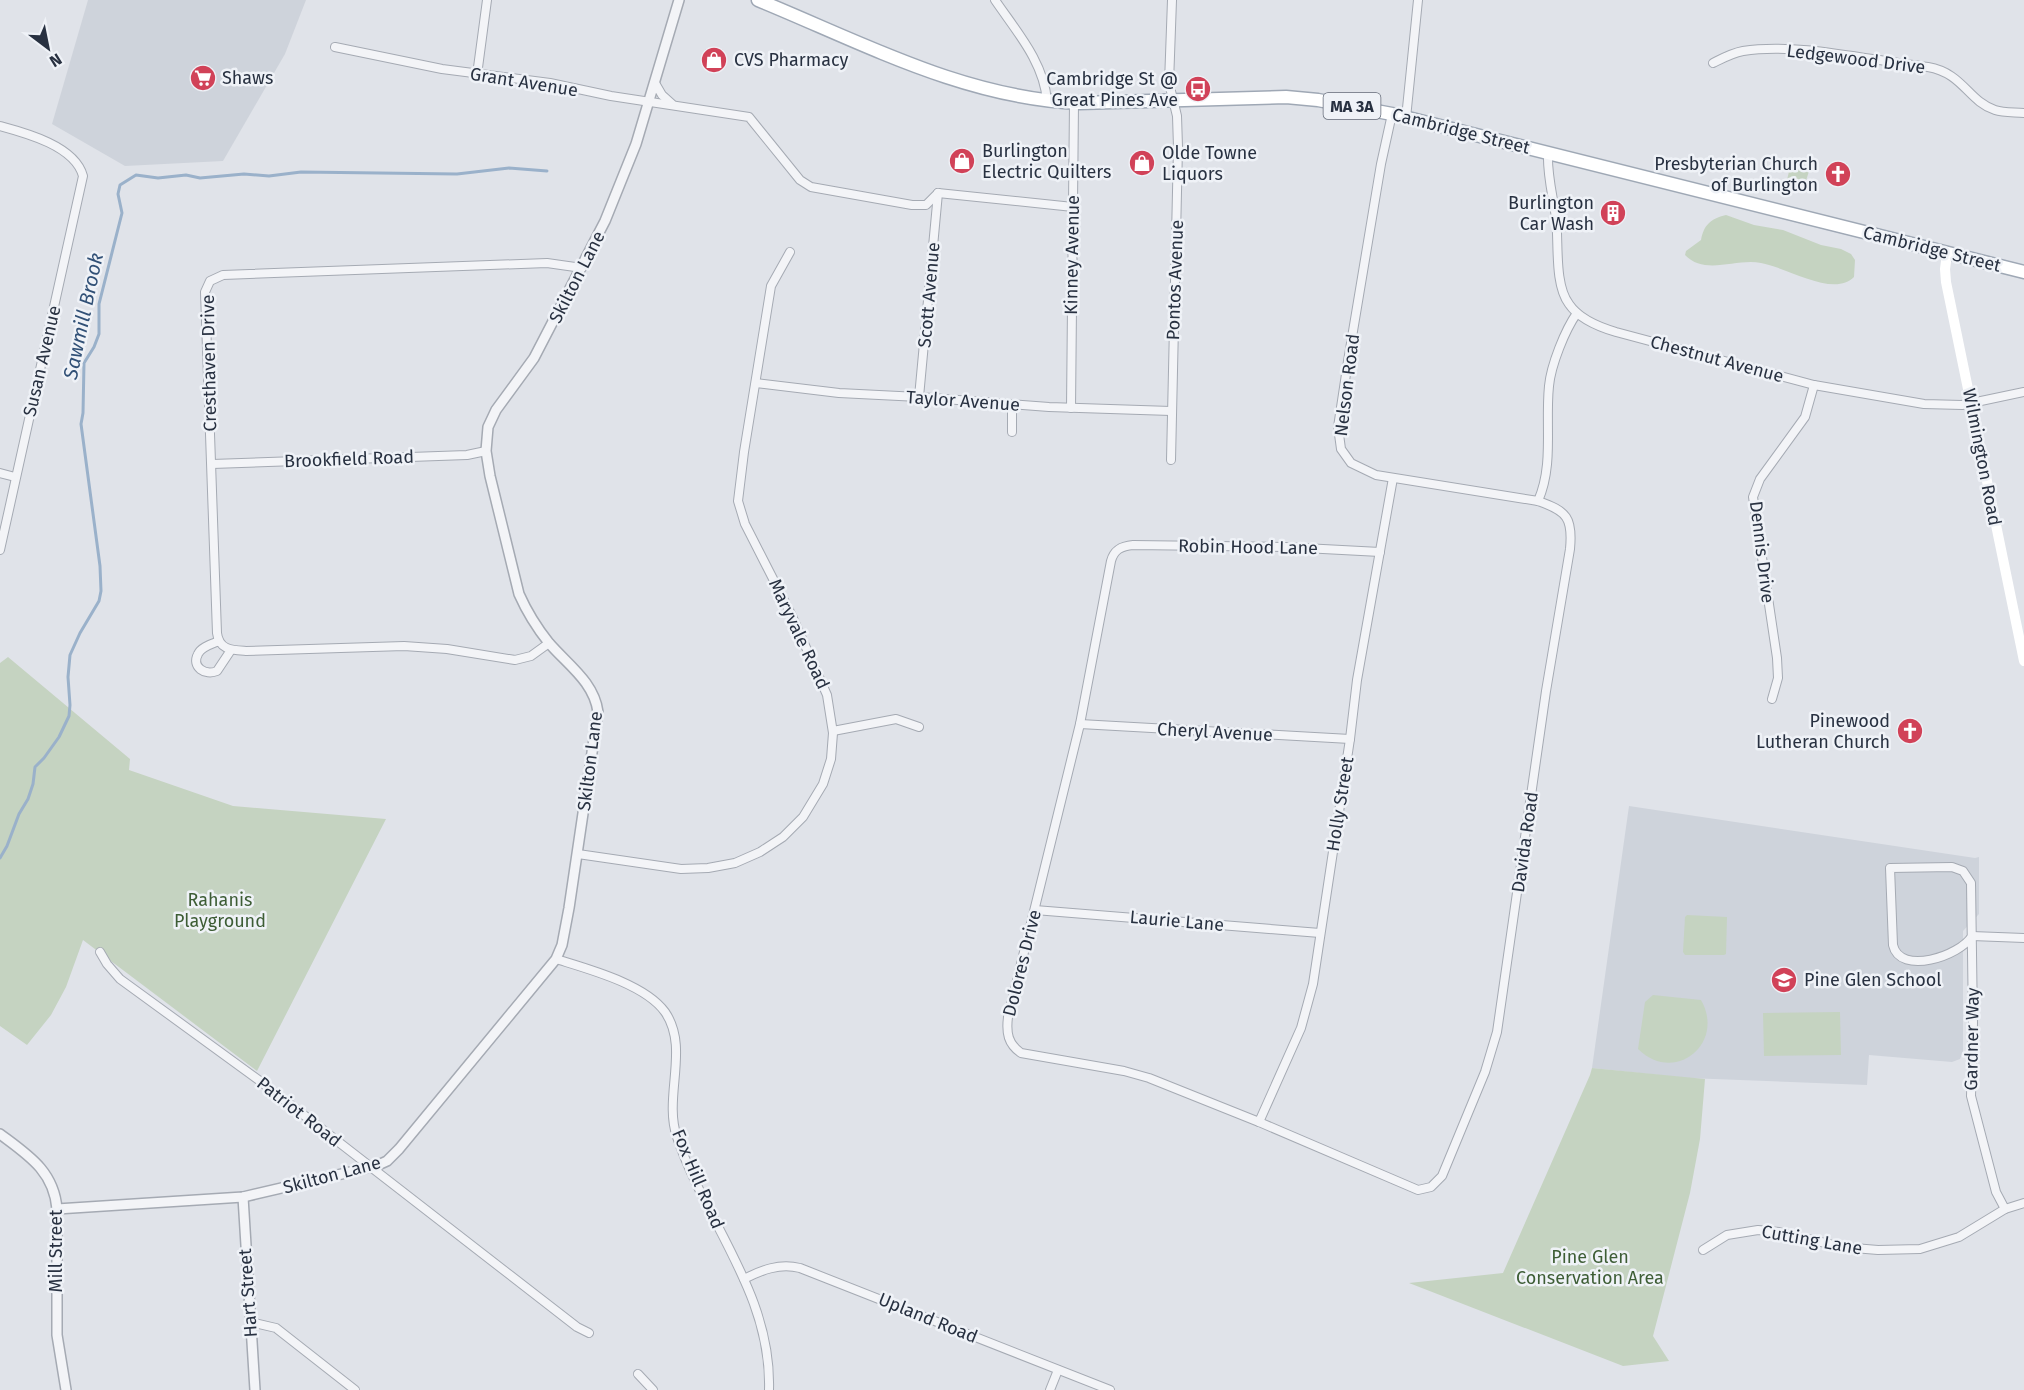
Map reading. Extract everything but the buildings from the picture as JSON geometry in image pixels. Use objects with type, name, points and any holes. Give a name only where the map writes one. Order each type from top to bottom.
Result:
[{"type":"main road","name":"Cambridge Street","points":[[758,0],[954,80],[1004,94],[1074,103],[1302,98],[1392,114],[2024,272]]},
{"type":"main road","name":"Wilmington Road","points":[[1947,254],[1946,282],[2024,661]]},
{"type":"street","points":[[477,75],[487,0]]},
{"type":"street","name":"Skilton Lane","points":[[57,1209],[243,1197],[371,1168],[387,1161],[556,959],[562,945],[578,854],[598,707],[589,686],[549,643],[527,612],[516,585],[486,451],[487,434],[494,413],[534,358],[582,268],[618,191],[649,102],[679,0]]},
{"type":"street","points":[[995,0],[1034,59],[1045,85],[1047,101]]},
{"type":"street","name":"Pontos Avenue","points":[[1171,460],[1178,147],[1177,116],[1169,80],[1172,0]]},
{"type":"street","points":[[1406,118],[1418,0]]},
{"type":"street","name":"Grant Avenue","points":[[335,47],[477,75],[550,83],[649,102],[749,117],[800,180],[811,187],[912,205],[926,205],[938,193]]},
{"type":"street","name":"Ledgewood Drive","points":[[1713,63],[1742,51],[1776,49],[1928,67],[1950,74],[1989,107],[2002,112],[2024,113]]},
{"type":"street","points":[[655,83],[673,105]]},
{"type":"street","name":"Kinney Avenue","points":[[1071,408],[1074,103]]},
{"type":"street","name":"Nelson Road","points":[[1392,114],[1348,361],[1338,432],[1341,449],[1351,463],[1368,472],[1538,501]]},
{"type":"street","name":"Susan Avenue","points":[[0,126],[53,145],[72,159],[82,172],[80,195],[0,550]]},
{"type":"street","points":[[1538,501],[1546,468],[1549,388],[1552,372],[1570,324],[1577,313],[1567,302],[1561,284],[1555,213],[1548,173],[1548,153]]},
{"type":"street","points":[[938,193],[1073,207]]},
{"type":"street","name":"Scott Avenue","points":[[920,397],[938,193]]},
{"type":"street","name":"Maryvale Road","points":[[578,854],[669,868],[694,869],[728,865],[760,852],[788,832],[811,806],[827,771],[833,730],[831,707],[823,683],[741,513],[738,501],[739,481],[771,286],[790,252]]},
{"type":"street","name":"Cresthaven Drive","points":[[219,640],[205,292],[209,283],[216,277],[547,263],[582,268]]},
{"type":"street","name":"Chestnut Avenue","points":[[1577,313],[1608,330],[1814,385],[1936,406],[1972,404],[2024,392]]},
{"type":"street","name":"Taylor Avenue","points":[[756,383],[826,393],[920,397],[1012,405],[1171,411]]},
{"type":"street","name":"Dennis Drive","points":[[1772,699],[1778,679],[1777,658],[1753,497],[1760,479],[1805,417],[1814,385]]},
{"type":"street","points":[[1012,405],[1012,432]]},
{"type":"street","name":"Brookfield Road","points":[[212,464],[467,455],[486,451]]},
{"type":"street","points":[[0,473],[15,477]]},
{"type":"street","name":"Holly Street","points":[[1259,1122],[1301,1028],[1313,984],[1357,680],[1393,478]]},
{"type":"street","name":"Davida Road","points":[[1431,1187],[1442,1176],[1453,1154],[1481,1083],[1497,1032],[1504,993],[1546,690],[1571,536],[1570,525],[1562,513],[1538,501]]},
{"type":"street","name":"Robin Hood Lane","points":[[1118,549],[1133,545],[1285,547],[1380,552]]},
{"type":"street","name":"Dolores Drive","points":[[1118,549],[1111,561],[1080,724],[1007,1025],[1010,1042],[1013,1048],[1026,1055],[1136,1074],[1259,1122],[1418,1190],[1431,1187]]},
{"type":"street","points":[[231,650],[217,672],[209,674],[202,671],[196,662],[198,652],[219,640],[225,648],[231,650],[404,646],[447,649],[515,660],[531,656],[549,643]]},
{"type":"street","points":[[833,730],[896,719],[919,727]]},
{"type":"street","name":"Cheryl Avenue","points":[[1080,724],[1350,739]]},
{"type":"street","points":[[1972,936],[1972,886],[1963,871],[1949,867],[1890,868],[1893,945],[1900,958],[1911,960],[1941,957],[1960,948],[1972,936],[2024,938]]},
{"type":"street","name":"Laurie Lane","points":[[1035,910],[1320,933]]},
{"type":"street","name":"Gardner Way","points":[[1972,936],[1972,1101],[1996,1192],[2005,1209]]},
{"type":"street","name":"Patriot Road","points":[[100,952],[106,964],[120,979],[260,1081],[577,1327],[589,1332]]},
{"type":"street","name":"Fox Hill Road","points":[[556,959],[625,984],[660,1006],[668,1017],[675,1047],[672,1102],[676,1134],[694,1177],[744,1279],[765,1333],[769,1390]]},
{"type":"street","name":"Mill Street","points":[[0,1134],[24,1152],[48,1177],[53,1188],[57,1209],[57,1335],[66,1390]]},
{"type":"street","name":"Hart Street","points":[[243,1197],[255,1390]]},
{"type":"street","name":"Cutting Lane","points":[[1703,1250],[1728,1234],[1758,1230],[1779,1232],[1827,1245],[1859,1250],[1920,1249],[1959,1238],[2005,1209],[2024,1203]]},
{"type":"street","name":"Upland Road","points":[[744,1279],[782,1266],[800,1268],[1110,1390]]},
{"type":"street","points":[[250,1322],[276,1328],[355,1390]]},
{"type":"street","points":[[1050,1390],[1058,1370]]},
{"type":"street","points":[[638,1374],[653,1390]]},
{"type":"shaded area","points":[[88,0],[306,0],[285,54],[223,161],[125,166],[52,124]]},
{"type":"shaded area","name":"Pine Glen School","points":[[1629,806],[1979,857],[1979,914],[1963,931],[1963,1052],[1960,1059],[1952,1062],[1869,1055],[1867,1085],[1687,1078],[1592,1068]]},
{"type":"green space","points":[[1791,163],[1810,168],[1805,184],[1787,180]]},
{"type":"green space","points":[[1726,215],[1754,225],[1783,230],[1821,245],[1841,249],[1851,254],[1855,260],[1854,277],[1845,283],[1822,283],[1761,263],[1711,265],[1693,261],[1685,255],[1686,251],[1701,240],[1709,223]]},
{"type":"green space","name":"Rahanis Playground","points":[[8,657],[130,759],[129,770],[233,806],[386,819],[257,1071],[83,940],[66,987],[51,1015],[27,1045],[0,1026],[0,663]]},
{"type":"green space","points":[[1687,915],[1727,917],[1726,954],[1685,955],[1683,952]]},
{"type":"green space","points":[[1653,995],[1701,1000],[1707,1016],[1707,1031],[1702,1044],[1680,1061],[1667,1063],[1652,1059],[1638,1049],[1645,1002]]},
{"type":"green space","points":[[1840,1012],[1841,1055],[1764,1056],[1763,1013]]},
{"type":"green space","name":"Pine Glen Conservation Area","points":[[1592,1068],[1705,1079],[1700,1139],[1690,1193],[1653,1336],[1669,1361],[1623,1366],[1409,1283],[1503,1273]]},
{"type":"waterway","name":"Sawmill Brook","points":[[0,858],[28,799],[35,767],[59,737],[69,716],[70,655],[99,601],[101,591],[100,566],[81,424],[84,363],[99,334],[99,304],[122,213],[118,194],[120,185],[136,175],[158,178],[186,175],[200,178],[244,174],[269,176],[301,172],[457,174],[509,168],[547,171]]},
{"type":"place","name":"CVS Pharmacy","points":[[714,60]]},
{"type":"place","name":"Shaws","points":[[203,78]]},
{"type":"place","name":"Cambridge St @ Great Pines Ave","points":[[1198,89]]},
{"type":"place","name":"Burlington Electric Quilters","points":[[962,161]]},
{"type":"place","name":"Olde Towne Liquors","points":[[1142,163]]},
{"type":"place","name":"Presbyterian Church of Burlington","points":[[1838,174]]},
{"type":"place","name":"Burlington Car Wash","points":[[1613,213]]},
{"type":"place","name":"Pinewood Lutheran Church","points":[[1910,731]]},
{"type":"place","name":"Pine Glen School","points":[[1784,980]]}]
